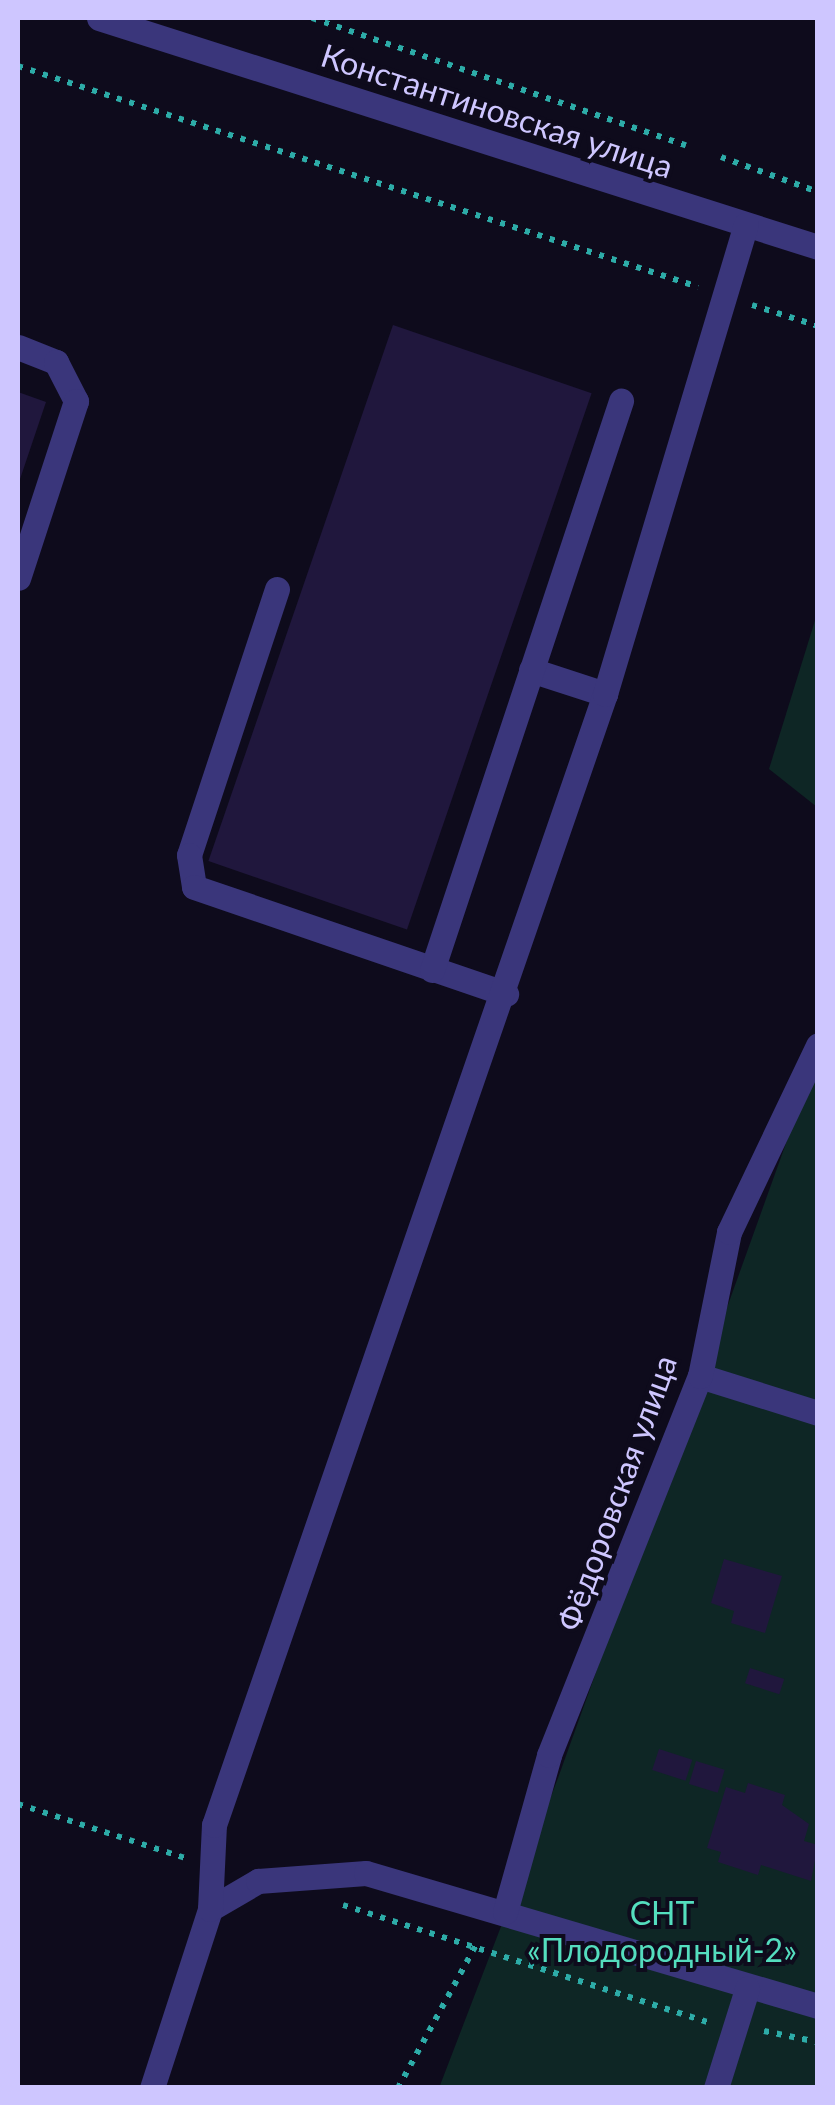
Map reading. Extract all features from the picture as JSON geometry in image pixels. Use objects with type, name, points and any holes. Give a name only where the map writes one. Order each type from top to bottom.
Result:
[{"type":"street","name":"Константиновская улица","points":[[99,18],[818,247]]},
{"type":"street","points":[[152,2088],[210,1909],[214,1824],[506,994],[606,694],[746,224]]},
{"type":"street","points":[[18,347],[56,362],[76,401],[18,578]]},
{"type":"street","points":[[432,970],[621,400]]},
{"type":"street","points":[[277,589],[186,872],[212,896],[506,994]]},
{"type":"street","points":[[531,670],[606,694]]},
{"type":"street","name":"Фёдоровская улица","points":[[504,1912],[549,1755],[700,1376],[728,1232],[818,1045]]},
{"type":"street","points":[[700,1376],[818,1413]]},
{"type":"street","points":[[210,1909],[258,1881],[366,1873],[504,1912],[748,1990],[818,2006]]},
{"type":"street","points":[[716,2088],[748,1990]]},
{"type":"path","points":[[312,18],[686,144]]},
{"type":"path","points":[[18,66],[709,291]]},
{"type":"path","points":[[721,157],[818,192]]},
{"type":"path","points":[[740,301],[818,326]]},
{"type":"path","points":[[18,1804],[212,1866]]},
{"type":"path","points":[[331,1902],[477,1943],[734,2031],[818,2042]]},
{"type":"path","points":[[398,2088],[477,1943],[504,1912]]},
{"type":"green space","points":[[817,614],[817,807],[769,769]]},
{"type":"green space","name":"СНТ «Плодородный-2»","points":[[817,1057],[817,2087],[439,2088],[558,1778]]},
{"type":"building","points":[[393,325],[592,393],[407,929],[208,861]]},
{"type":"building","points":[[18,392],[46,402],[18,485]]},
{"type":"building","points":[[724,1559],[782,1576],[765,1633],[731,1623],[734,1611],[711,1603]]},
{"type":"building","points":[[750,1668],[784,1679],[779,1694],[745,1683]]},
{"type":"building","points":[[659,1749],[692,1760],[685,1781],[652,1770]]},
{"type":"building","points":[[696,1761],[725,1770],[718,1793],[689,1784]]},
{"type":"building","points":[[748,1783],[785,1795],[782,1805],[809,1824],[804,1841],[818,1845],[811,1881],[761,1865],[758,1875],[718,1862],[721,1852],[707,1848],[726,1787],[745,1793]]}]
